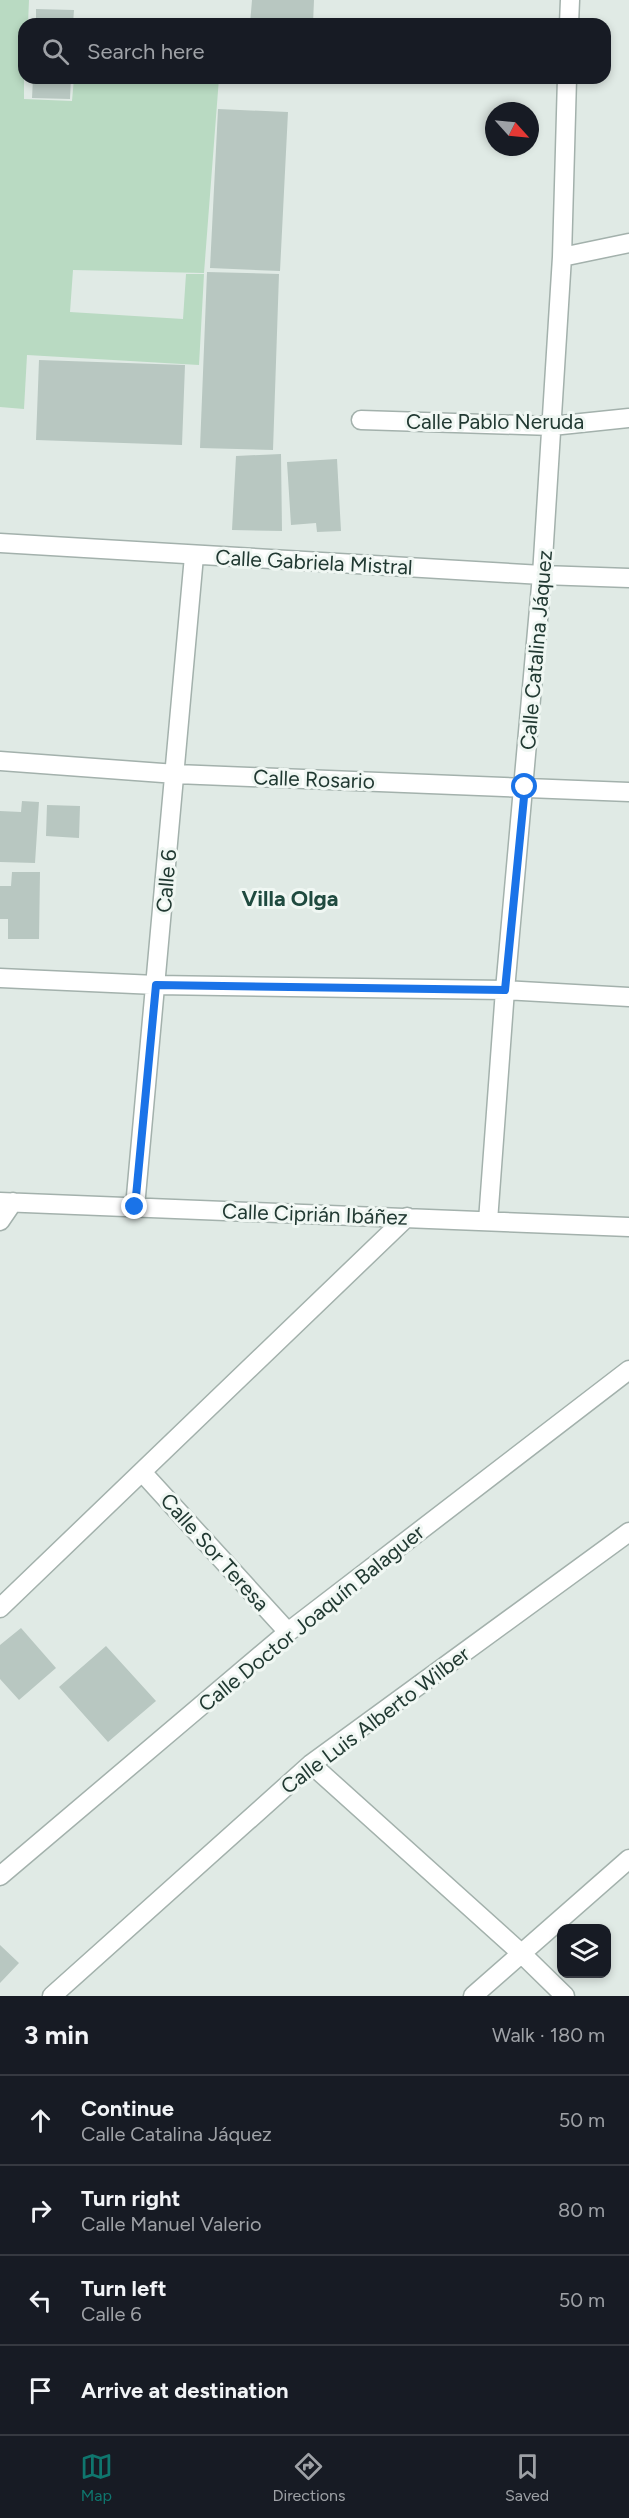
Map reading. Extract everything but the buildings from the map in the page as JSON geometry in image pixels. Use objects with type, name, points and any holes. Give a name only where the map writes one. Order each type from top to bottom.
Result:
[{"type":"street","points":[[569,18],[570,0]]},
{"type":"street","name":"Calle Catalina Jáquez","points":[[488,1221],[505,990],[525,787],[542,575],[562,257],[567,84]]},
{"type":"street","points":[[562,257],[629,243]]},
{"type":"street","name":"Calle Pablo Neruda","points":[[361,420],[552,426],[629,418]]},
{"type":"street","name":"Calle Gabriela Mistral","points":[[0,543],[194,556],[629,578]]},
{"type":"street","name":"Calle 6","points":[[135,1207],[194,556]]},
{"type":"street","name":"Calle Rosario","points":[[0,761],[176,774],[629,792]]},
{"type":"street","points":[[0,978],[156,985],[505,990],[629,997]]},
{"type":"street","points":[[0,1221],[7,1202]]},
{"type":"street","name":"Calle Ciprián Ibáñez","points":[[7,1202],[629,1227]]},
{"type":"street","points":[[0,1608],[407,1217]]},
{"type":"street","name":"Calle Doctor Joaquín Balaguer","points":[[0,1876],[288,1632],[629,1370]]},
{"type":"street","name":"Calle Sor Teresa","points":[[142,1472],[288,1632]]},
{"type":"street","name":"Calle Luis Alberto Wilber","points":[[52,1996],[311,1764],[629,1532]]},
{"type":"street","points":[[311,1764],[522,1954],[564,1996]]},
{"type":"street","points":[[473,1996],[629,1859]]},
{"type":"green space","points":[[0,0],[29,0],[28,18],[18,18],[18,84],[24,84],[24,99],[72,101],[73,84],[219,84],[204,273],[73,270],[70,312],[183,319],[186,274],[204,274],[199,365],[27,355],[24,409],[0,407]]},
{"type":"district","name":"Villa Olga","points":[[290,898]]},
{"type":"route","points":[[135,1207],[156,985],[505,990],[525,787]]}]
